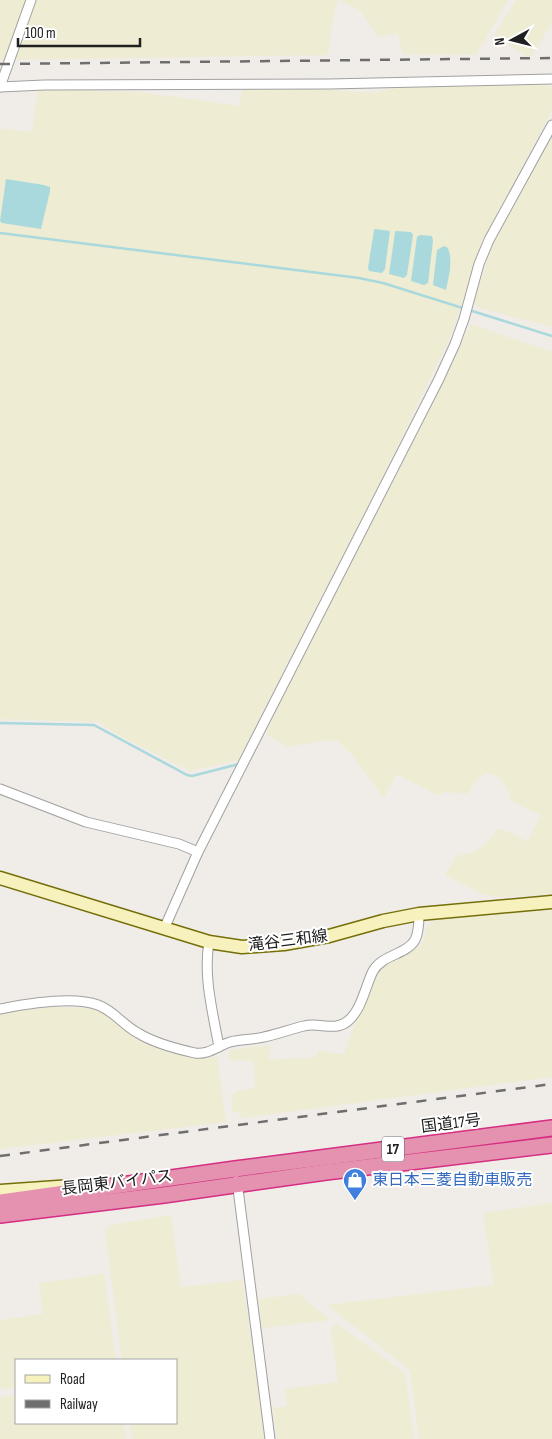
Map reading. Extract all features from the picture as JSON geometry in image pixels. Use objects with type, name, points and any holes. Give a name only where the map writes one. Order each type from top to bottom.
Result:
[{"type":"highway","name":"国道17号","points":[[235,1169],[552,1128]]},
{"type":"highway","name":"国道17号","points":[[237,1184],[552,1144]]},
{"type":"highway","name":"長岡東バイパス","points":[[0,1202],[235,1169]]},
{"type":"highway","name":"長岡東バイパス","points":[[0,1214],[237,1184]]},
{"type":"main road","name":"滝谷三和線","points":[[0,878],[164,929],[210,942],[242,947],[284,944],[329,936],[419,914],[552,902]]},
{"type":"main road","points":[[0,1191],[54,1187],[114,1186]]},
{"type":"main road","points":[[0,1222],[98,1203]]},
{"type":"street","points":[[32,0],[0,87],[44,85],[329,84],[552,79]]},
{"type":"street","points":[[164,929],[198,852],[439,379],[461,327],[479,264],[489,240],[552,125]]},
{"type":"street","points":[[0,789],[86,822],[179,844],[198,852]]},
{"type":"street","points":[[0,1009],[45,1003],[87,1002],[104,1008],[137,1033],[170,1046],[202,1054],[230,1042],[264,1037],[306,1025],[314,1024],[336,1027],[349,1020],[358,1008],[374,970],[379,964],[408,947],[415,940],[418,933],[419,914]]},
{"type":"street","points":[[210,942],[207,968],[209,992],[219,1047]]},
{"type":"street","points":[[235,1169],[270,1439]]},
{"type":"shaded area","points":[[0,0],[338,0],[333,17],[328,55],[0,60]]},
{"type":"shaded area","points":[[339,0],[508,0],[476,55],[403,54],[398,34],[378,37],[361,11]]},
{"type":"shaded area","points":[[516,0],[552,0],[552,23],[530,58],[494,35]]},
{"type":"shaded area","points":[[544,83],[552,88],[552,111],[481,243],[452,333],[381,480],[238,760],[190,771],[122,737],[98,722],[0,719],[0,129],[32,132],[38,89],[139,92],[240,106],[242,88],[282,87],[376,93],[402,85]]},
{"type":"shaded area","points":[[552,133],[552,327],[480,308],[474,301],[501,225]]},
{"type":"shaded area","points":[[471,324],[552,352],[552,894],[499,897],[485,895],[445,875],[456,856],[475,852],[489,841],[498,828],[528,841],[541,815],[511,801],[508,790],[501,779],[493,774],[487,773],[481,776],[474,782],[468,794],[445,792],[438,795],[396,774],[384,798],[351,754],[338,741],[326,740],[288,747],[266,734],[292,675],[398,473]]},
{"type":"shaded area","points":[[552,907],[552,1077],[242,1118],[240,1112],[233,1113],[231,1096],[237,1091],[255,1088],[254,1061],[230,1060],[230,1050],[270,1045],[269,1060],[317,1057],[318,1051],[344,1054],[359,1013],[378,972],[386,964],[422,945],[426,929],[434,918]]},
{"type":"shaded area","points":[[52,1007],[93,1008],[100,1011],[123,1029],[143,1040],[192,1057],[217,1057],[226,1122],[0,1149],[0,1013]]},
{"type":"shaded area","points":[[552,1203],[552,1439],[419,1439],[410,1371],[327,1305],[494,1285],[483,1213]]},
{"type":"shaded area","points":[[171,1215],[181,1287],[242,1280],[266,1439],[132,1439],[130,1424],[178,1424],[178,1359],[122,1359],[105,1231],[111,1225]]},
{"type":"shaded area","points":[[104,1274],[116,1359],[15,1359],[15,1387],[0,1389],[0,1320],[43,1314],[39,1283]]},
{"type":"shaded area","points":[[298,1294],[330,1320],[262,1328],[259,1299]]},
{"type":"shaded area","points":[[337,1324],[405,1373],[414,1439],[277,1439],[273,1408],[287,1406],[285,1389],[338,1382],[331,1328]]},
{"type":"shaded area","points":[[15,1395],[15,1424],[124,1424],[126,1439],[0,1439],[0,1397]]},
{"type":"water","points":[[6,179],[50,187],[41,229],[2,223],[0,221]]},
{"type":"water","points":[[375,229],[390,231],[385,269],[382,273],[369,271],[368,268]]},
{"type":"water","points":[[396,231],[411,232],[413,235],[407,275],[404,278],[389,274]]},
{"type":"water","points":[[420,235],[432,236],[433,241],[428,283],[424,285],[411,281],[417,237]]},
{"type":"water","points":[[444,246],[448,248],[450,258],[446,290],[433,285],[437,250]]},
{"type":"waterway","points":[[0,233],[359,278],[383,283],[552,336]]},
{"type":"waterway","points":[[0,723],[94,725],[192,776],[239,764]]},
{"type":"railway","points":[[0,64],[552,58]]},
{"type":"railway","points":[[0,1156],[552,1084]]},
{"type":"place","name":"東日本三菱自動車販売","points":[[355,1201]]}]
